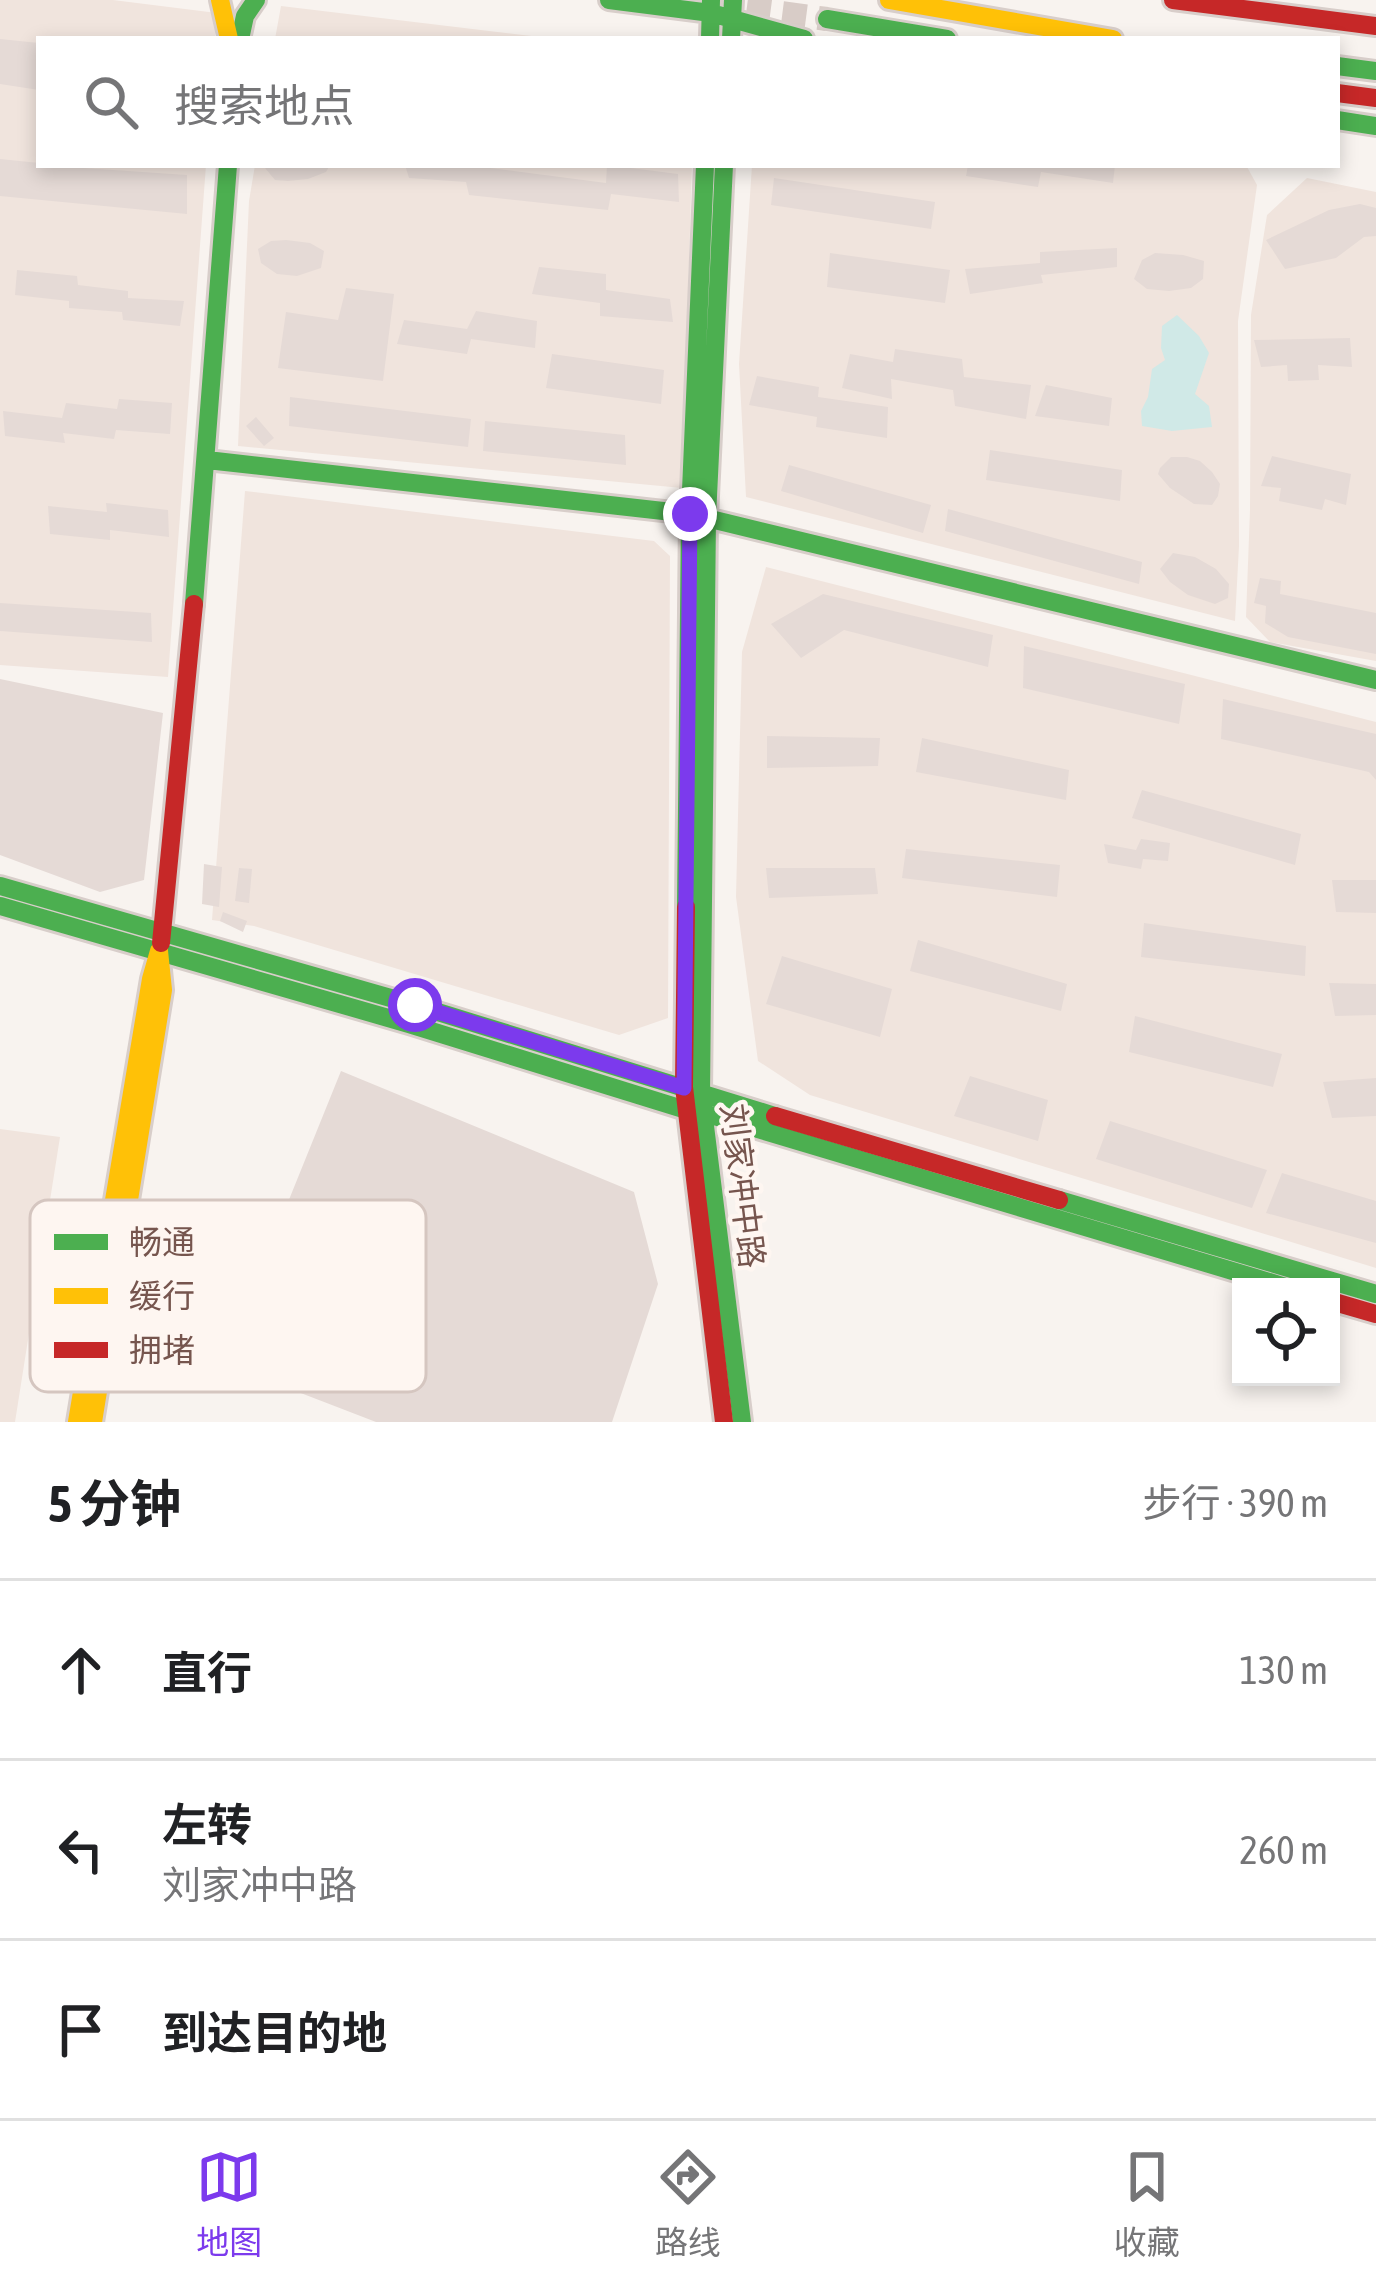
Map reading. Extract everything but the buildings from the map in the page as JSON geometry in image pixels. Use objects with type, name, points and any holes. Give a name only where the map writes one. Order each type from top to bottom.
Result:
[{"type":"main road","points":[[220,0],[228,36]]},
{"type":"main road","points":[[241,36],[245,16],[256,0]]},
{"type":"main road","points":[[608,0],[711,6],[732,19],[793,36]]},
{"type":"main road","points":[[889,0],[1096,36]]},
{"type":"main road","points":[[1173,0],[1376,26]]},
{"type":"main road","points":[[710,36],[711,6]]},
{"type":"main road","points":[[827,19],[928,36]]},
{"type":"main road","points":[[1340,66],[1376,71]]},
{"type":"main road","points":[[1340,93],[1376,98]]},
{"type":"main road","points":[[1340,120],[1376,126]]},
{"type":"main road","points":[[129,1200],[163,989],[162,941],[207,460],[227,168]]},
{"type":"main road","name":"刘家冲中路","points":[[705,168],[694,1101],[724,1422]]},
{"type":"main road","name":"刘家冲中路","points":[[698,516],[724,168]]},
{"type":"main road","points":[[207,460],[698,516],[1376,680]]},
{"type":"main road","points":[[0,886],[162,941],[1257,1278]]},
{"type":"main road","points":[[0,906],[162,941]]},
{"type":"main road","points":[[114,1200],[151,979],[162,941]]},
{"type":"main road","points":[[694,1101],[1376,1294]]},
{"type":"main road","name":"刘家冲中路","points":[[694,1101],[742,1422]]},
{"type":"main road","points":[[1340,1303],[1376,1314]]},
{"type":"main road","points":[[77,1422],[82,1392]]},
{"type":"main road","points":[[93,1422],[98,1392]]},
{"type":"shaded area","points":[[0,0],[113,0],[217,13],[215,36],[36,36],[36,168],[206,168],[168,677],[0,665]]},
{"type":"shaded area","points":[[281,6],[532,36],[276,36]]},
{"type":"shaded area","points":[[254,168],[692,168],[682,488],[238,446]]},
{"type":"shaded area","points":[[752,168],[1248,168],[1257,185],[1238,321],[1235,621],[746,497],[739,364]]},
{"type":"shaded area","points":[[1307,178],[1376,192],[1376,661],[1270,642],[1246,617],[1251,315],[1267,215]]},
{"type":"shaded area","points":[[245,491],[654,541],[670,556],[668,1018],[619,1035],[254,926],[212,920]]},
{"type":"shaded area","points":[[766,567],[1376,722],[1376,1268],[810,1095],[758,1061],[736,897],[742,652]]},
{"type":"shaded area","points":[[0,1129],[60,1137],[50,1200],[30,1200],[30,1327],[15,1422],[0,1422]]},
{"type":"water","points":[[1177,315],[1209,353],[1195,394],[1209,406],[1212,427],[1172,431],[1142,426],[1152,369],[1165,360],[1162,326]]},
{"type":"tunnel","points":[[711,4],[827,19]]},
{"type":"traffic: fast","points":[[241,36],[245,16],[256,0]]},
{"type":"traffic: fast","points":[[609,0],[711,13],[793,36]]},
{"type":"traffic: fast","points":[[710,36],[711,0]]},
{"type":"traffic: fast","points":[[731,36],[733,0]]},
{"type":"traffic: fast","points":[[827,19],[929,36]]},
{"type":"traffic: fast","points":[[1340,66],[1376,71]]},
{"type":"traffic: fast","points":[[1340,120],[1376,126]]},
{"type":"traffic: fast","points":[[194,604],[228,168]]},
{"type":"traffic: fast","points":[[686,907],[690,514],[705,168]]},
{"type":"traffic: fast","points":[[724,168],[707,517],[701,1094],[742,1422]]},
{"type":"traffic: fast","points":[[207,460],[690,514],[1376,680]]},
{"type":"traffic: fast","points":[[0,886],[415,1005],[775,1116]]},
{"type":"traffic: fast","points":[[0,906],[1256,1278]]},
{"type":"traffic: fast","points":[[1059,1200],[1376,1294]]},
{"type":"traffic: slow","points":[[220,0],[228,36]]},
{"type":"traffic: slow","points":[[889,0],[1096,36]]},
{"type":"traffic: slow","points":[[114,1200],[159,951],[163,990],[129,1200]]},
{"type":"traffic: slow","points":[[77,1422],[82,1392]]},
{"type":"traffic: slow","points":[[93,1422],[98,1392]]},
{"type":"traffic: jam","points":[[1173,0],[1376,26]]},
{"type":"traffic: jam","points":[[1340,93],[1376,98]]},
{"type":"traffic: jam","points":[[161,943],[194,604]]},
{"type":"traffic: jam","points":[[686,907],[684,1087],[724,1422]]},
{"type":"traffic: jam","points":[[775,1116],[1059,1200]]},
{"type":"traffic: jam","points":[[1340,1304],[1376,1314]]},
{"type":"route","points":[[415,1005],[684,1088],[690,514]]}]
